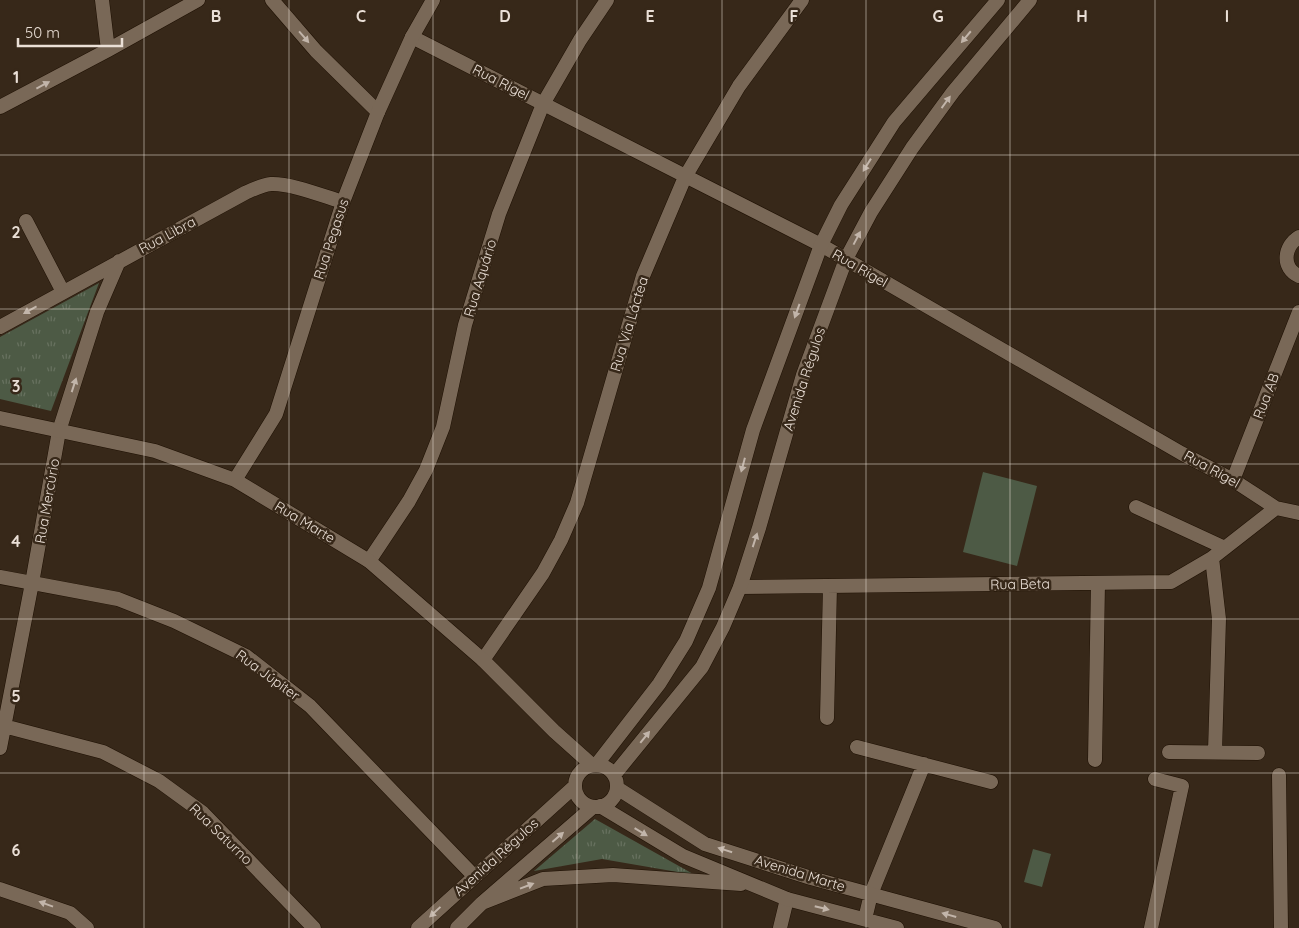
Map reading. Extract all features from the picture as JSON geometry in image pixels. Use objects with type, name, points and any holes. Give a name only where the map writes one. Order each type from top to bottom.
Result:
[{"type":"street","points":[[102,0],[108,50]]},
{"type":"street","points":[[0,107],[198,0]]},
{"type":"street","points":[[272,0],[316,51],[378,112]]},
{"type":"street","name":"Rua Pegasus","points":[[235,480],[276,414],[343,202],[378,112],[412,37],[433,0]]},
{"type":"street","name":"Rua Aquário","points":[[369,561],[409,501],[426,470],[442,427],[465,325],[499,214],[544,104],[580,40],[607,0]]},
{"type":"street","name":"Rua Via Láctea","points":[[483,660],[542,573],[561,540],[577,503],[643,276],[685,177],[739,86],[802,0]]},
{"type":"street","name":"Avenida Régulos","points":[[589,767],[659,684],[686,641],[709,588],[753,430],[821,245],[841,205],[894,122],[998,0]]},
{"type":"street","name":"Avenida Régulos","points":[[616,781],[702,667],[723,627],[740,586],[759,528],[803,375],[846,259],[871,212],[912,148],[953,92],[1030,0]]},
{"type":"street","name":"Rua Rigel","points":[[412,37],[821,245],[1173,448],[1233,480],[1276,508],[1299,513]]},
{"type":"street","name":"Rua Libra","points":[[0,327],[245,192],[260,186],[284,185],[343,202]]},
{"type":"street","points":[[26,221],[62,292]]},
{"type":"street","points":[[1299,237],[1293,240],[1288,247],[1286,261],[1290,270],[1299,276]]},
{"type":"street","name":"Rua Mercúrio","points":[[0,748],[2,726],[32,583],[59,431],[97,312],[119,261]]},
{"type":"street","name":"Rua AB","points":[[1233,480],[1299,312]]},
{"type":"street","name":"Rua Marte","points":[[0,418],[155,451],[235,480],[369,561],[483,660],[589,767]]},
{"type":"street","points":[[1136,508],[1225,548]]},
{"type":"street","name":"Rua Beta","points":[[740,586],[1171,582],[1212,558],[1276,508]]},
{"type":"street","points":[[1212,558],[1219,619],[1216,751]]},
{"type":"street","name":"Rua Júpiter","points":[[0,576],[118,599],[174,621],[246,656],[310,706],[474,876]]},
{"type":"street","points":[[1095,760],[1098,583]]},
{"type":"street","points":[[827,718],[830,586]]},
{"type":"street","name":"Rua Saturno","points":[[2,726],[103,752],[159,781],[203,813],[314,928]]},
{"type":"street","points":[[857,747],[991,782]]},
{"type":"street","points":[[1169,752],[1216,751],[1258,753]]},
{"type":"street","points":[[865,919],[871,894],[924,764]]},
{"type":"street","points":[[604,766],[616,781],[611,800],[596,807],[580,800],[575,786],[576,779],[589,767],[604,766]]},
{"type":"street","points":[[1278,775],[1281,928]]},
{"type":"street","points":[[1151,928],[1182,786],[1155,778]]},
{"type":"street","name":"Avenida Marte","points":[[616,781],[705,844],[810,878],[996,928]]},
{"type":"street","name":"Avenida Régulos","points":[[418,928],[575,786]]},
{"type":"street","name":"Avenida Régulos","points":[[457,928],[482,904],[596,807]]},
{"type":"street","name":"Avenida Marte","points":[[596,807],[683,856],[787,899],[897,928]]},
{"type":"street","points":[[482,904],[544,879],[613,875],[754,885]]},
{"type":"street","points":[[0,889],[70,913],[87,928]]},
{"type":"street","points":[[780,928],[787,899]]},
{"type":"green space","points":[[99,283],[51,411],[0,399],[0,337]]},
{"type":"green space","points":[[983,472],[1037,486],[1017,566],[963,552]]},
{"type":"green space","points":[[595,819],[695,875],[602,859],[534,871]]},
{"type":"green space","points":[[1033,849],[1051,854],[1042,887],[1024,882]]}]
